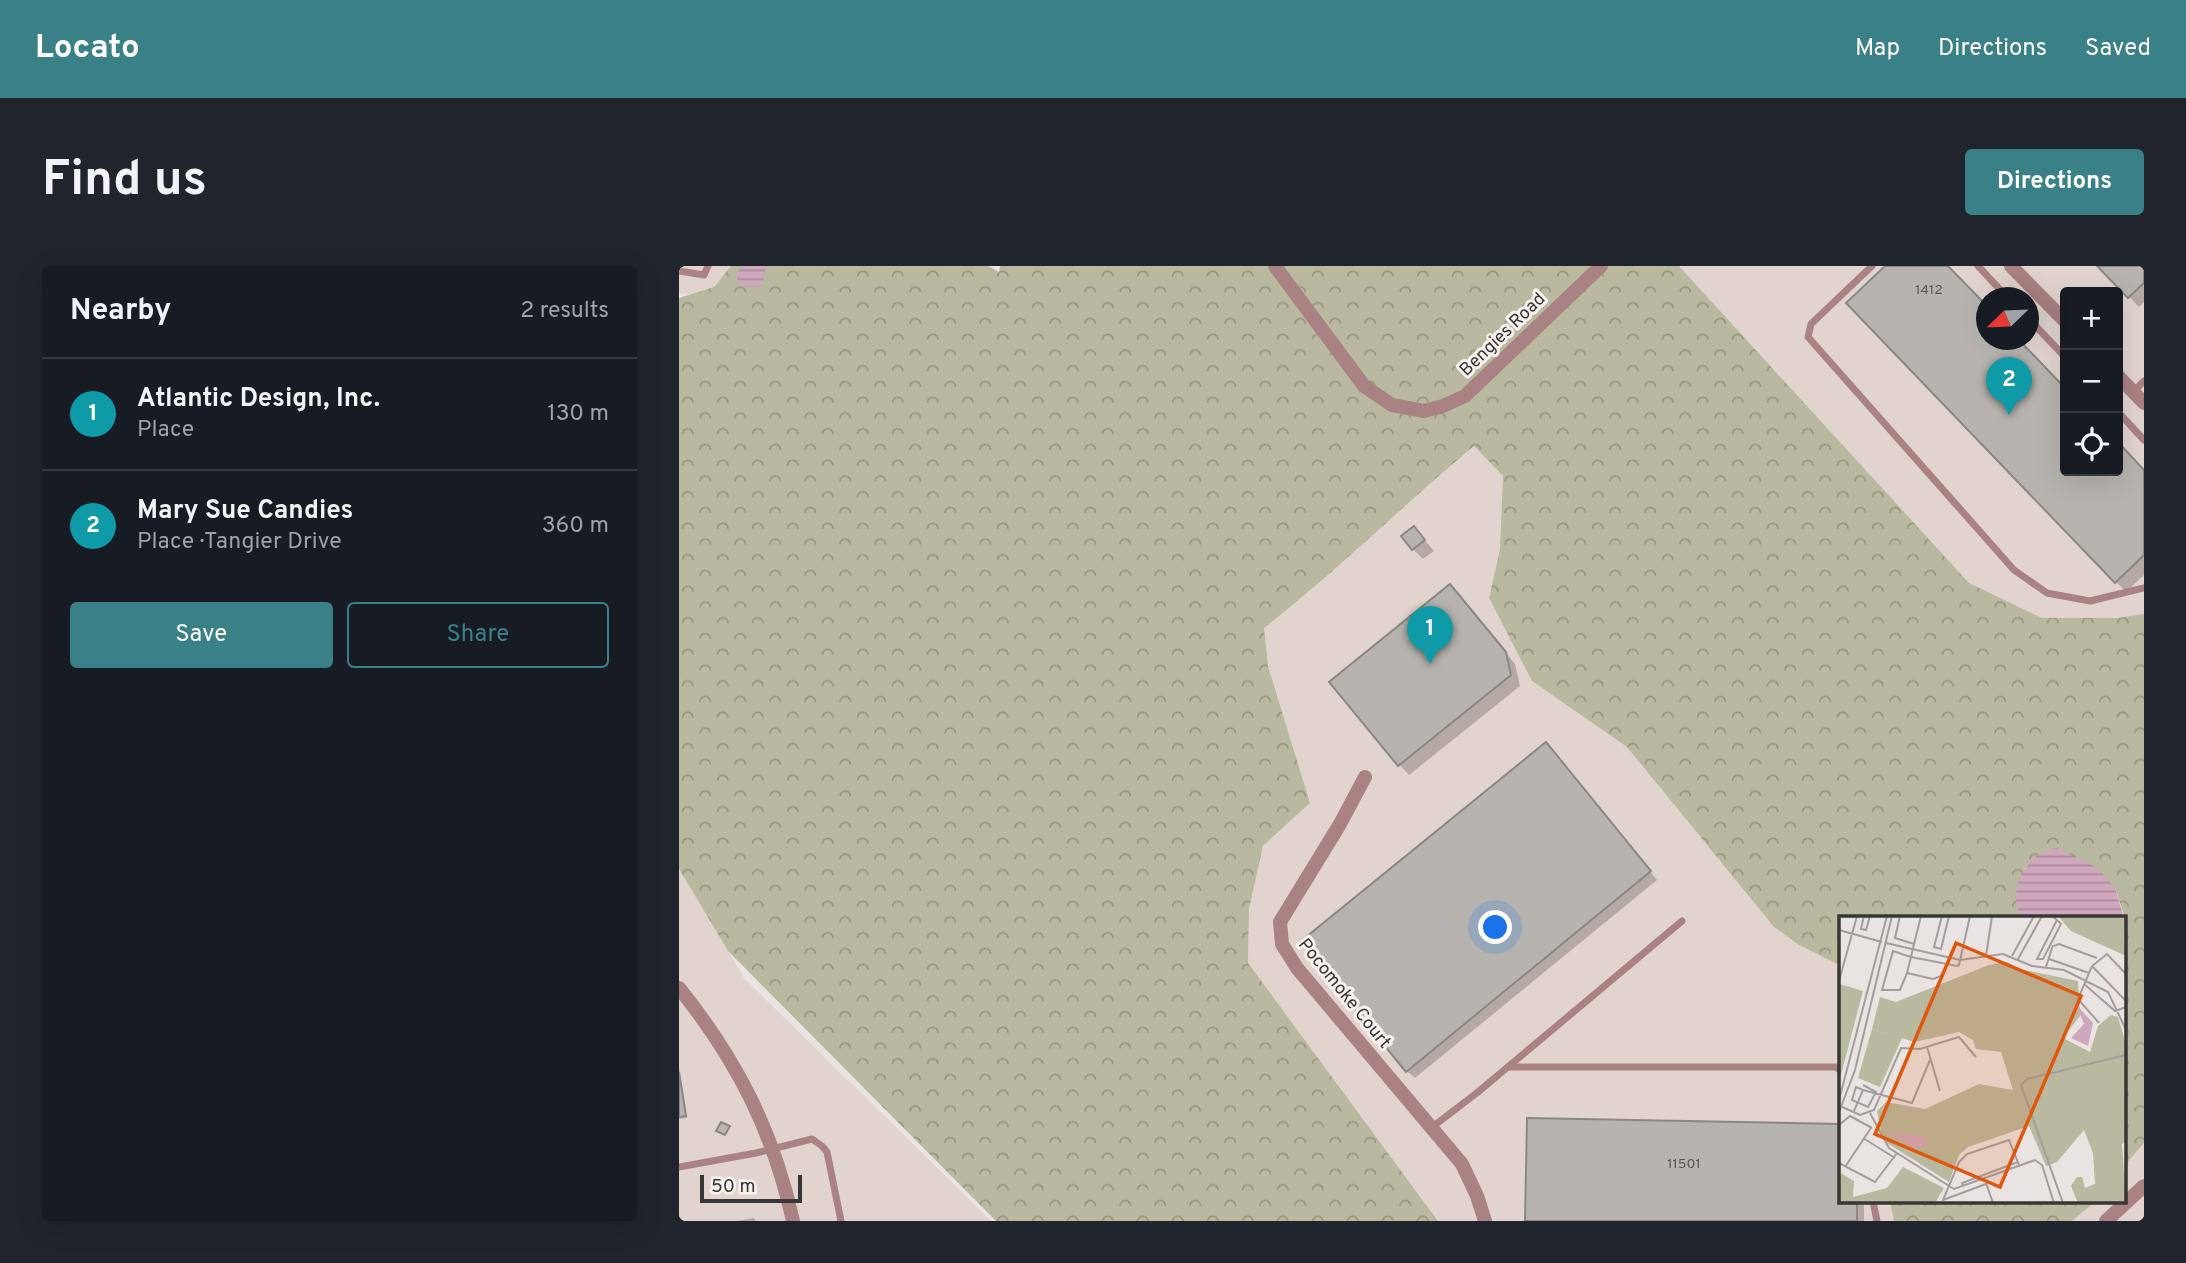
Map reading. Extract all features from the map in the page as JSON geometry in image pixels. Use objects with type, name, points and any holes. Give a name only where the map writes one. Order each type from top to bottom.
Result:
[{"type":"street","name":"Bengies Road","points":[[1275,266],[1364,386],[1392,405],[1424,411],[1465,396],[1601,266]]},
{"type":"street","points":[[2011,266],[2060,316]]},
{"type":"street","points":[[2123,381],[2144,403]]},
{"type":"street","name":"Pocomoke Court","points":[[1365,778],[1280,922],[1282,944],[1297,968],[1462,1164],[1485,1221]]},
{"type":"street","points":[[681,993],[734,1065],[758,1112],[773,1149],[793,1221]]},
{"type":"street","points":[[2127,1202],[2144,1186]]},
{"type":"street","points":[[2106,1221],[2126,1203]]},
{"type":"lane","points":[[679,271],[704,275],[708,266]]},
{"type":"lane","points":[[1872,266],[1811,324],[1808,337],[2014,570],[2047,593],[2090,601],[2144,587]]},
{"type":"lane","points":[[1978,266],[1998,287]]},
{"type":"lane","points":[[2039,330],[2060,352]]},
{"type":"lane","points":[[2133,392],[2144,381]]},
{"type":"lane","points":[[2119,413],[2144,440]]},
{"type":"lane","points":[[1431,1128],[1682,921]]},
{"type":"lane","points":[[1508,1067],[1836,1067],[1839,1069]]},
{"type":"lane","points":[[679,1167],[811,1139],[827,1152],[841,1221]]},
{"type":"lane","points":[[1873,1203],[1877,1221]]},
{"type":"shaded area","points":[[679,266],[739,266],[722,298],[679,293]]},
{"type":"shaded area","points":[[742,266],[766,266],[762,287],[746,287],[738,282],[736,275]]},
{"type":"shaded area","points":[[1679,266],[2144,266],[2144,614],[2117,618],[2042,618],[1969,583]]},
{"type":"shaded area","points":[[1474,446],[1503,476],[1500,549],[1489,598],[1532,681],[1627,747],[1774,927],[1799,945],[1839,965],[1839,1203],[1890,1203],[1894,1221],[1438,1221],[1248,963],[1249,909],[1263,846],[1310,803],[1268,666],[1263,628],[1309,592]]},
{"type":"shaded area","points":[[2057,848],[2098,868],[2115,888],[2123,916],[2020,916],[2016,896],[2022,874],[2036,856]]},
{"type":"shaded area","points":[[679,869],[744,978],[991,1221],[679,1221]]},
{"type":"shaded area","points":[[2144,1143],[2144,1221],[2072,1221],[2094,1203],[2127,1203],[2127,1163]]},
{"type":"green space","points":[[731,266],[988,266],[999,272],[1000,266],[1679,266],[1969,583],[2042,618],[2117,618],[2144,614],[2144,1143],[2127,1163],[2127,916],[2124,916],[2115,888],[2029,863],[2019,887],[2020,916],[1839,916],[1839,965],[1799,945],[1774,927],[1627,747],[1532,681],[1489,598],[1500,549],[1503,476],[1474,446],[1318,584],[1264,628],[1268,666],[1310,803],[1263,846],[1249,909],[1248,963],[1438,1221],[996,1221],[728,951],[679,869],[679,298],[714,287]]},
{"type":"green space","points":[[1890,1203],[2094,1203],[2072,1221],[1894,1221]]},
{"type":"building","points":[[1885,266],[1948,266],[1976,295],[1976,350],[2029,350],[2060,383],[2060,476],[2123,476],[2123,447],[2144,470],[2144,555],[2115,583],[1846,303]]},
{"type":"building","points":[[2097,266],[2144,266],[2144,283],[2128,298],[2123,293],[2123,287],[2117,287]]},
{"type":"building","points":[[1414,526],[1425,540],[1412,550],[1401,536]]},
{"type":"building","points":[[1450,584],[1506,652],[1511,675],[1398,766],[1329,682]]},
{"type":"building","points":[[1546,742],[1651,871],[1406,1072],[1300,942]]},
{"type":"building","points":[[679,1072],[686,1116],[679,1117]]},
{"type":"building","points":[[1527,1118],[1839,1124],[1839,1203],[1857,1203],[1857,1221],[1525,1221]]},
{"type":"building","points":[[721,1122],[730,1126],[725,1135],[716,1131]]},
{"type":"place","name":"Mary Sue Candies","points":[[2009,415]]},
{"type":"place","name":"Atlantic Design, Inc.","points":[[1430,664]]}]
